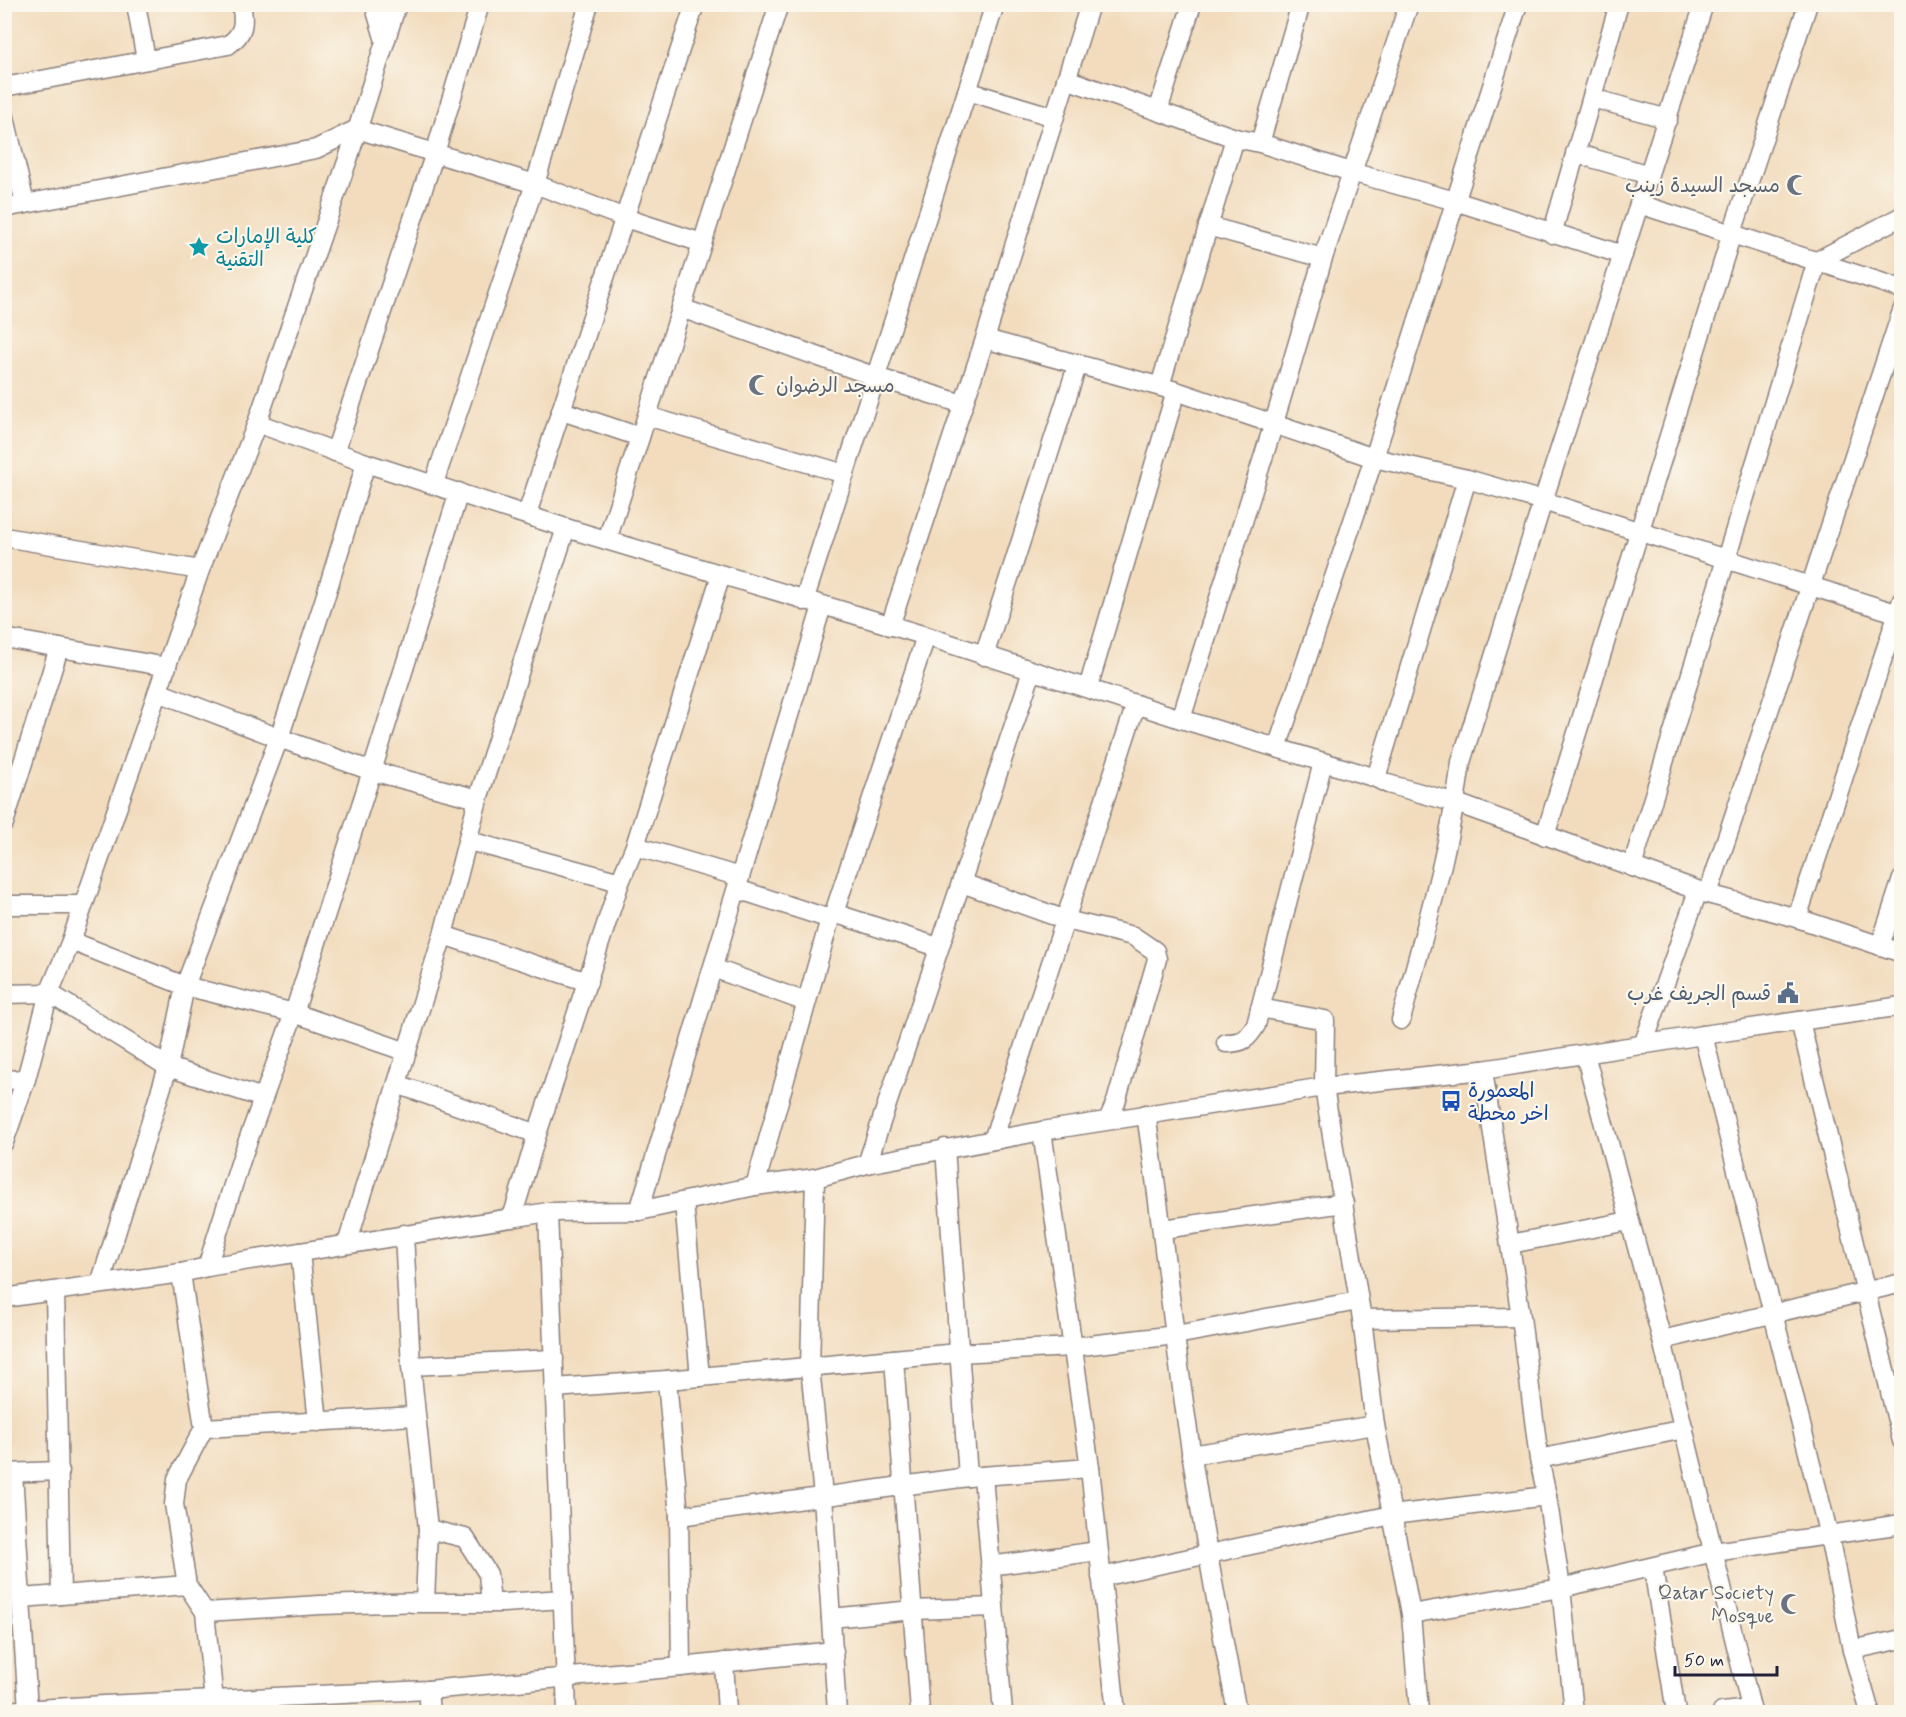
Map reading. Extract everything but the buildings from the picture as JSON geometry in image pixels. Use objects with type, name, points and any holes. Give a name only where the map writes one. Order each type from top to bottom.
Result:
[{"type":"street","points":[[136,4],[146,60]]},
{"type":"street","points":[[4,87],[228,45],[236,40],[243,29],[241,4]]},
{"type":"street","points":[[374,4],[385,41]]},
{"type":"street","points":[[4,1142],[26,1079],[49,993],[71,941],[200,570],[257,423],[397,4]]},
{"type":"street","points":[[335,452],[435,153],[480,4]]},
{"type":"street","points":[[434,483],[535,184],[589,4]]},
{"type":"street","points":[[527,514],[695,4]]},
{"type":"street","points":[[607,540],[779,4]]},
{"type":"street","points":[[804,601],[995,4]]},
{"type":"street","points":[[890,626],[985,339],[1090,4]]},
{"type":"street","points":[[1158,111],[1192,4]]},
{"type":"street","points":[[1260,143],[1302,4]]},
{"type":"street","points":[[1181,719],[1323,258],[1409,4]]},
{"type":"street","points":[[1277,748],[1374,458],[1518,4]]},
{"type":"street","points":[[1552,234],[1619,4]]},
{"type":"street","points":[[1401,1020],[1456,803],[1461,762],[1704,4]]},
{"type":"street","points":[[1545,836],[1732,233],[1808,4]]},
{"type":"street","points":[[1066,79],[1235,138],[1260,143],[1351,172],[1455,201],[1623,255]]},
{"type":"street","points":[[967,91],[1054,117]]},
{"type":"street","points":[[1592,98],[1668,119]]},
{"type":"street","points":[[4,113],[25,204]]},
{"type":"street","points":[[4,208],[316,149],[357,129],[535,184],[625,218],[702,243]]},
{"type":"street","points":[[1088,688],[1168,388],[1208,226],[1235,138]]},
{"type":"street","points":[[1575,153],[1649,175]]},
{"type":"street","points":[[1639,204],[1902,289]]},
{"type":"street","points":[[1632,867],[1817,261],[1902,216]]},
{"type":"street","points":[[1208,226],[1323,258]]},
{"type":"street","points":[[681,308],[876,377],[963,404]]},
{"type":"street","points":[[1643,1045],[1703,893],[1902,310]]},
{"type":"street","points":[[985,339],[1168,388],[1374,458],[1467,479],[1809,586],[1900,610],[1797,918]]},
{"type":"street","points":[[984,656],[1078,363]]},
{"type":"street","points":[[562,411],[640,436]]},
{"type":"street","points":[[647,416],[845,474]]},
{"type":"street","points":[[257,423],[366,463],[434,483],[566,528],[926,636],[1181,719],[1456,803],[1703,893],[1797,918],[1902,953]]},
{"type":"street","points":[[100,1284],[168,1067],[185,986],[279,738],[366,463]]},
{"type":"street","points":[[1376,778],[1467,479]]},
{"type":"street","points":[[207,1267],[242,1157],[294,1013],[459,492]]},
{"type":"street","points":[[347,1244],[443,935],[478,799],[566,528]]},
{"type":"street","points":[[4,537],[200,570]]},
{"type":"street","points":[[512,1218],[537,1134],[620,882],[635,846],[721,575]]},
{"type":"street","points":[[639,1211],[822,606]]},
{"type":"street","points":[[755,1186],[832,916],[926,636]]},
{"type":"street","points":[[4,638],[167,667]]},
{"type":"street","points":[[5,822],[59,648]]},
{"type":"street","points":[[867,1164],[1032,671]]},
{"type":"street","points":[[158,692],[372,771],[478,799]]},
{"type":"street","points":[[993,1140],[1136,704]]},
{"type":"street","points":[[1226,1043],[1239,1043],[1248,1038],[1256,1025],[1323,762]]},
{"type":"street","points":[[468,841],[620,882]]},
{"type":"street","points":[[635,846],[832,916],[938,947]]},
{"type":"street","points":[[1880,946],[1902,879]]},
{"type":"street","points":[[962,883],[1066,920],[1133,936],[1155,951],[1157,959],[1116,1101],[1108,1120]]},
{"type":"street","points":[[4,905],[82,906]]},
{"type":"street","points":[[443,935],[588,982]]},
{"type":"street","points":[[71,941],[185,986],[294,1013],[407,1052]]},
{"type":"street","points":[[713,968],[806,1002]]},
{"type":"street","points":[[4,994],[49,993],[168,1067],[263,1098]]},
{"type":"street","points":[[4,1298],[181,1273],[404,1234],[548,1212],[639,1211],[755,1186],[815,1178],[867,1164],[945,1148],[1108,1120],[1323,1087],[1483,1070],[1902,1006]]},
{"type":"street","points":[[1260,1008],[1325,1020],[1323,1087],[1344,1203],[1375,1425],[1411,1614],[1419,1713]]},
{"type":"street","points":[[1800,1021],[1902,1440]]},
{"type":"street","points":[[1703,1035],[1829,1536],[1852,1650],[1870,1713]]},
{"type":"street","points":[[1585,1054],[1662,1340],[1752,1711],[1722,1713]]},
{"type":"street","points":[[1483,1070],[1521,1317],[1539,1459],[1562,1588],[1575,1713]]},
{"type":"street","points":[[4,1080],[26,1079]]},
{"type":"street","points":[[397,1084],[537,1134]]},
{"type":"street","points":[[1146,1114],[1163,1229],[1191,1455],[1237,1713]]},
{"type":"street","points":[[1042,1131],[1090,1468],[1116,1713]]},
{"type":"street","points":[[945,1148],[958,1353],[990,1566],[1004,1713]]},
{"type":"street","points":[[815,1178],[810,1367],[823,1496],[837,1713]]},
{"type":"street","points":[[684,1202],[700,1377]]},
{"type":"street","points":[[1163,1229],[1344,1203]]},
{"type":"street","points":[[548,1212],[567,1713]]},
{"type":"street","points":[[1510,1244],[1629,1221]]},
{"type":"street","points":[[404,1234],[415,1416],[428,1529],[426,1602]]},
{"type":"street","points":[[300,1252],[318,1422]]},
{"type":"street","points":[[181,1273],[204,1428],[177,1479],[174,1504],[187,1585],[205,1612],[215,1706]]},
{"type":"street","points":[[1662,1340],[1902,1283]]},
{"type":"street","points":[[55,1291],[61,1595]]},
{"type":"street","points":[[554,1388],[958,1353],[1072,1347],[1360,1310],[1521,1317]]},
{"type":"street","points":[[411,1366],[554,1359]]},
{"type":"street","points":[[894,1359],[920,1713]]},
{"type":"street","points":[[667,1380],[679,1516],[681,1667]]},
{"type":"street","points":[[204,1428],[415,1416]]},
{"type":"street","points":[[1191,1455],[1375,1425]]},
{"type":"street","points":[[1539,1459],[1684,1429]]},
{"type":"street","points":[[679,1516],[976,1477],[1090,1468]]},
{"type":"street","points":[[28,1710],[21,1598],[9,1473],[60,1471]]},
{"type":"street","points":[[1101,1577],[1392,1515],[1547,1496]]},
{"type":"street","points":[[1411,1614],[1562,1588],[1714,1552],[1902,1524]]},
{"type":"street","points":[[428,1529],[465,1538],[488,1574],[491,1604]]},
{"type":"street","points":[[990,1566],[1098,1551]]},
{"type":"street","points":[[1653,1567],[1676,1713]]},
{"type":"street","points":[[21,1598],[187,1585]]},
{"type":"street","points":[[205,1612],[320,1605],[426,1602],[491,1604],[563,1599]]},
{"type":"street","points":[[831,1618],[913,1610],[994,1607]]},
{"type":"street","points":[[1852,1650],[1902,1639]]},
{"type":"street","points":[[4,1711],[215,1706],[565,1679],[834,1651]]},
{"type":"street","points":[[724,1662],[727,1713]]},
{"type":"street","points":[[428,1690],[430,1713]]},
{"type":"place","name":"مسجد السيدة زينب","points":[[1797,185]]},
{"type":"place","name":"كلية الإمارات التقنية","points":[[199,247]]},
{"type":"place","name":"مسجد الرضوان","points":[[759,385]]},
{"type":"place","name":"قسم الجريف غرب","points":[[1788,993]]},
{"type":"place","name":"المعمورة اخر محطة","points":[[1451,1101]]},
{"type":"place","name":"Qatar Society Mosque","points":[[1791,1604]]}]
